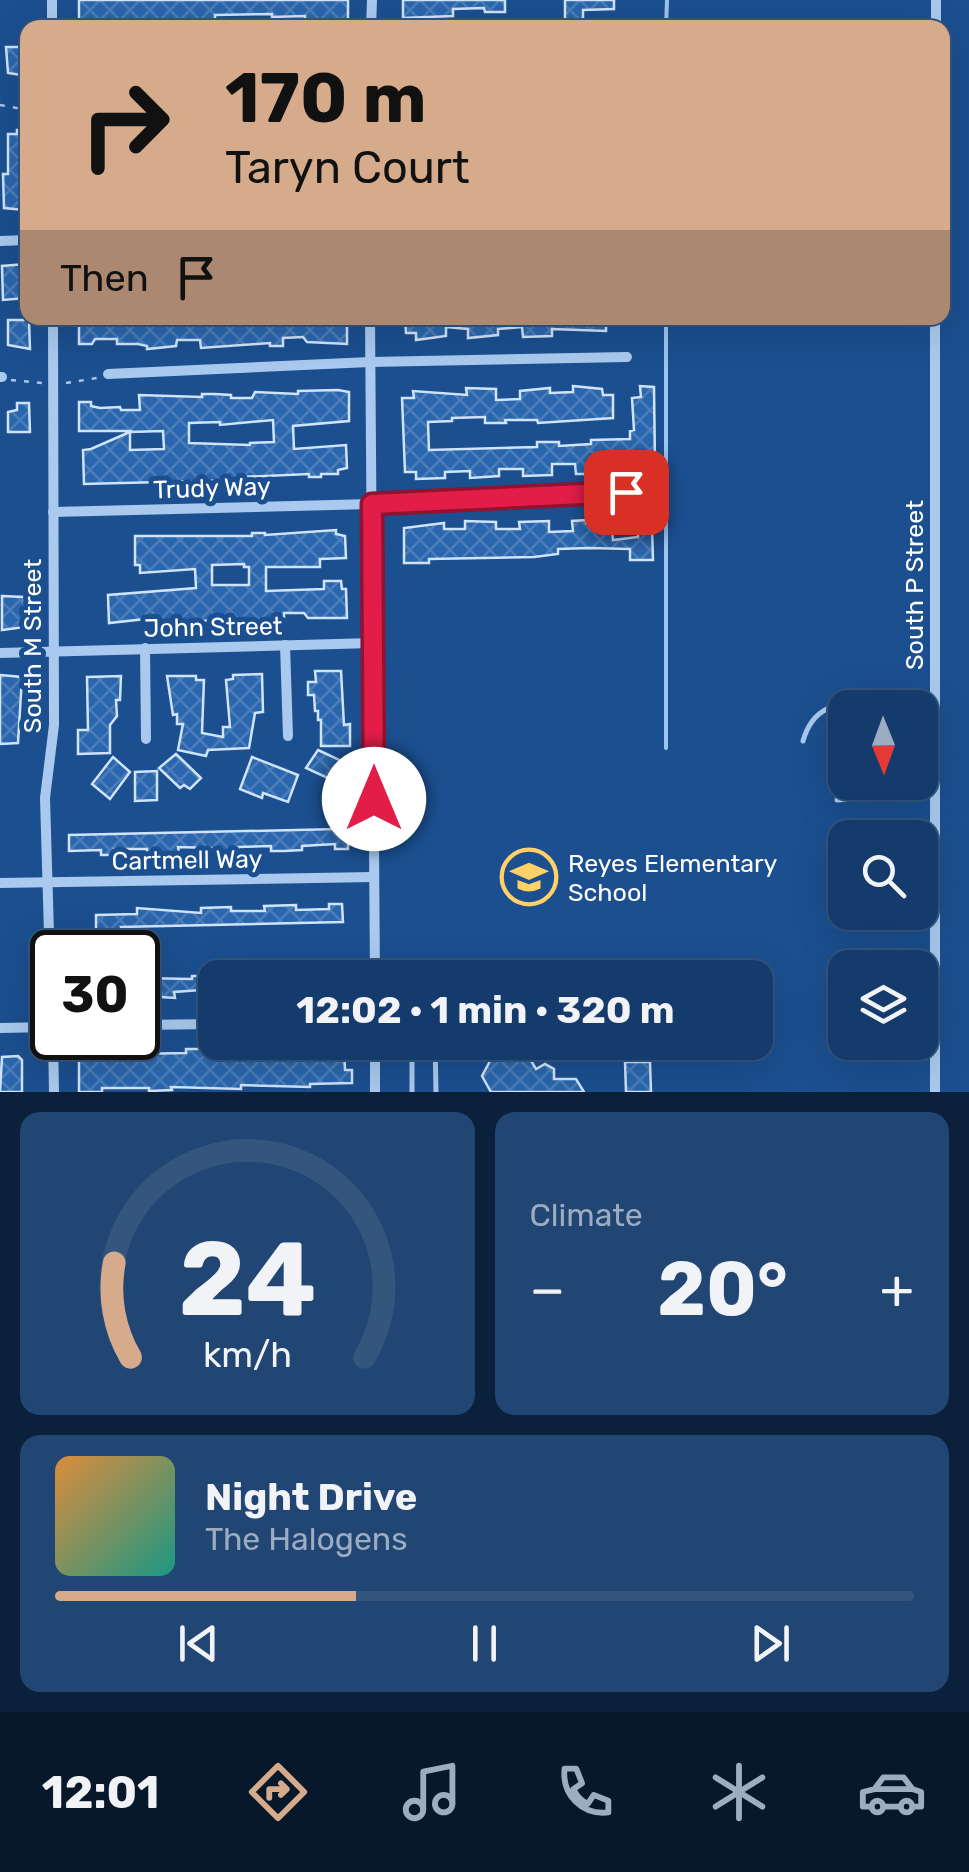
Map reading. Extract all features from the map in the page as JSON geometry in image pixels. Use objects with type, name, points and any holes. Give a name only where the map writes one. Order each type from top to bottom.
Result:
[{"type":"street","name":"South M Street","points":[[49,930],[45,798],[54,725],[53,325]]},
{"type":"street","points":[[370,325],[375,960]]},
{"type":"street","name":"South P Street","points":[[933,690],[935,325]]},
{"type":"street","points":[[108,374],[370,362],[627,357]]},
{"type":"street","name":"Trudy Way","points":[[53,512],[372,504],[626,492]]},
{"type":"street","name":"John Street","points":[[0,653],[373,644]]},
{"type":"street","points":[[285,645],[288,736]]},
{"type":"street","points":[[144,648],[146,739]]},
{"type":"street","name":"South P Street","points":[[933,800],[936,1092]]},
{"type":"street","name":"Cartmell Way","points":[[0,883],[374,877]]},
{"type":"street","points":[[160,1025],[198,1024]]},
{"type":"street","points":[[0,1028],[30,1027]]},
{"type":"street","name":"South M Street","points":[[53,1060],[54,1092]]},
{"type":"street","points":[[375,1060],[375,1092]]},
{"type":"lane","points":[[803,741],[808,726],[828,708]]},
{"type":"lane","points":[[412,1060],[412,1092]]},
{"type":"lane","points":[[435,1060],[436,1092]]},
{"type":"building","points":[[79,0],[348,0],[348,19],[305,20],[305,16],[272,14],[183,20],[79,20]]},
{"type":"building","points":[[403,0],[505,0],[505,12],[453,9],[453,16],[403,18]]},
{"type":"building","points":[[565,0],[614,0],[614,9],[583,10],[583,20],[565,20]]},
{"type":"building","points":[[6,47],[20,47],[20,75],[8,73]]},
{"type":"building","points":[[20,130],[20,209],[4,208],[8,134]]},
{"type":"building","points":[[20,264],[20,299],[3,300],[2,266]]},
{"type":"building","points":[[8,320],[29,325],[30,349],[8,345]]},
{"type":"building","points":[[79,325],[347,325],[347,344],[307,342],[303,337],[283,338],[283,346],[270,343],[201,348],[200,340],[177,340],[176,346],[147,349],[138,344],[117,344],[117,339],[79,344]]},
{"type":"building","points":[[405,325],[606,325],[606,331],[552,329],[552,336],[523,337],[522,327],[498,329],[498,335],[468,338],[468,329],[446,327],[446,336],[416,340],[416,333],[406,333]]},
{"type":"building","points":[[573,386],[602,389],[603,395],[613,395],[613,418],[485,423],[485,417],[428,422],[429,450],[537,447],[537,442],[559,442],[559,446],[630,439],[630,431],[634,430],[632,398],[641,397],[640,386],[654,387],[655,466],[641,466],[641,453],[615,452],[615,461],[605,461],[605,467],[588,468],[589,474],[576,474],[575,464],[552,464],[552,475],[523,476],[523,469],[499,469],[499,476],[470,478],[470,471],[445,472],[445,478],[416,479],[416,472],[405,472],[402,398],[414,398],[413,391],[467,395],[466,388],[496,389],[496,400],[520,399],[520,391],[550,388],[550,393],[573,392]]},
{"type":"building","points":[[255,392],[349,392],[349,421],[293,426],[294,449],[346,445],[347,468],[338,470],[338,474],[84,484],[83,450],[132,431],[79,431],[79,402],[91,402],[91,406],[100,408],[140,410],[139,395],[215,394],[252,398]],"holes":[[[273,420],[274,442],[189,443],[189,423],[220,425]],[[163,431],[164,449],[130,450],[130,432]]]},
{"type":"building","points":[[17,403],[29,403],[30,432],[8,432],[8,412],[17,410]]},
{"type":"building","points":[[465,521],[496,522],[496,529],[520,529],[519,522],[549,521],[549,532],[573,531],[572,521],[602,523],[602,530],[612,529],[613,540],[638,537],[638,526],[652,526],[653,560],[630,560],[630,549],[589,548],[558,549],[558,554],[534,557],[404,563],[404,528],[444,523],[444,529],[465,529]]},
{"type":"building","points":[[336,530],[336,534],[345,536],[346,558],[320,559],[320,567],[266,567],[266,591],[324,589],[324,581],[341,581],[342,589],[346,589],[347,618],[308,618],[304,613],[284,613],[284,619],[146,619],[109,623],[108,595],[196,588],[195,569],[140,573],[140,565],[135,565],[135,536]],"holes":[[[212,565],[249,567],[249,585],[212,585]]]},
{"type":"building","points":[[2,596],[24,597],[25,627],[2,630]]},
{"type":"building","points":[[315,671],[341,671],[344,725],[350,724],[350,746],[321,746],[321,720],[315,711],[314,695],[308,695],[308,682],[316,682]]},
{"type":"building","points":[[262,674],[263,712],[255,713],[249,748],[208,750],[206,756],[178,750],[183,724],[177,724],[177,714],[173,715],[167,676],[196,676],[196,680],[204,680],[202,733],[223,737],[223,727],[230,727],[226,680],[233,679],[233,675]]},
{"type":"building","points":[[0,675],[22,677],[18,743],[0,744]]},
{"type":"building","points":[[121,676],[117,716],[110,725],[110,753],[78,754],[78,730],[88,730],[87,677]]},
{"type":"building","points":[[318,750],[348,764],[341,780],[306,768]]},
{"type":"building","points":[[176,754],[201,778],[190,789],[184,785],[180,788],[159,768]]},
{"type":"building","points":[[113,757],[130,772],[110,799],[92,784]]},
{"type":"building","points":[[252,757],[298,775],[288,802],[240,789]]},
{"type":"building","points":[[157,771],[157,800],[135,801],[135,772]]},
{"type":"building","points":[[348,829],[348,849],[335,849],[335,844],[284,851],[271,851],[271,846],[238,847],[238,852],[178,847],[179,853],[165,854],[147,853],[147,849],[114,849],[114,855],[101,855],[101,850],[69,851],[69,835]]},
{"type":"building","points":[[329,904],[342,904],[343,922],[96,930],[96,915],[137,914],[137,908],[201,913],[201,908],[231,907],[231,911],[265,911],[264,906],[296,905],[296,910],[329,909]]},
{"type":"building","points":[[198,976],[198,990],[174,992],[175,998],[161,997],[160,978]]},
{"type":"building","points":[[186,1049],[198,1049],[198,1060],[345,1060],[345,1070],[352,1070],[352,1083],[310,1087],[241,1085],[241,1089],[171,1087],[172,1090],[149,1091],[102,1088],[102,1092],[79,1092],[79,1060],[160,1060],[160,1053],[186,1053]]},
{"type":"building","points":[[18,1056],[22,1060],[22,1092],[0,1092],[2,1057]]},
{"type":"building","points":[[491,1060],[531,1060],[536,1069],[545,1064],[554,1069],[554,1079],[576,1079],[584,1092],[491,1092],[482,1076]]},
{"type":"building","points":[[625,1062],[650,1062],[651,1092],[626,1092]]},
{"type":"waterway","points":[[666,20],[667,0]]},
{"type":"waterway","points":[[666,325],[666,748]]},
{"type":"place","name":"Reyes Elementary School","points":[[529,877]]},
{"type":"route","points":[[374,799],[372,504],[626,492]]}]
